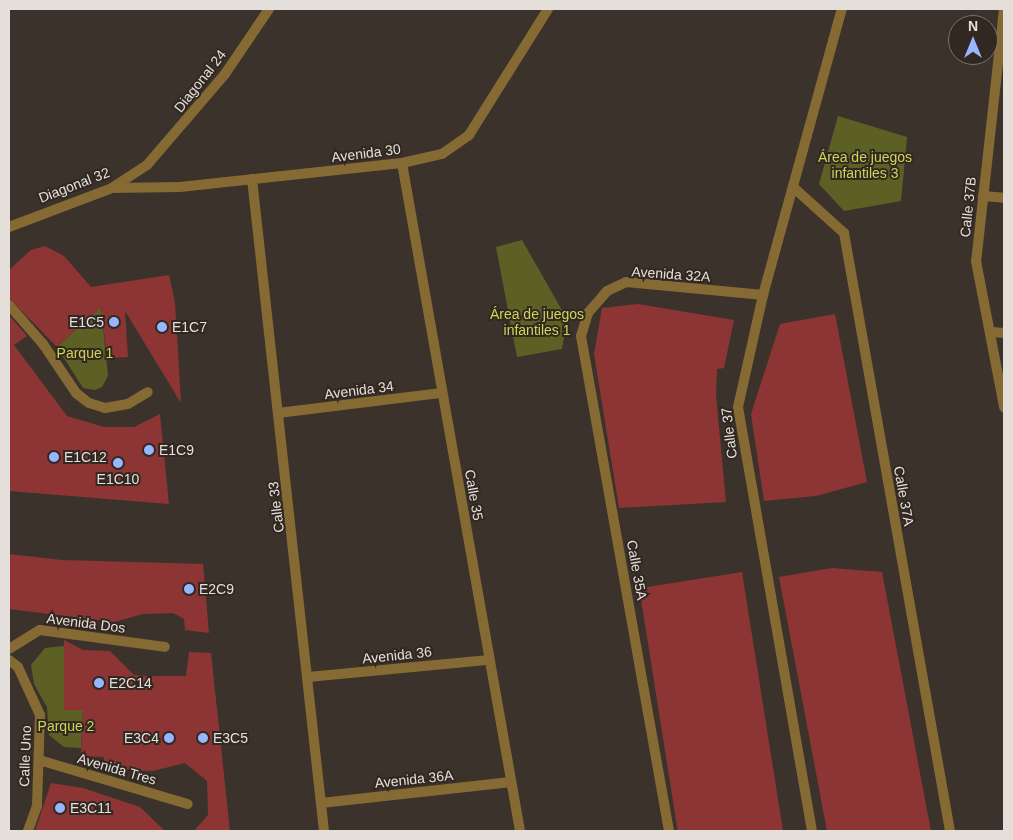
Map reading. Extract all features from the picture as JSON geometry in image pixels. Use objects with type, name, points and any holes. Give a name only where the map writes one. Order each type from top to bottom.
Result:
[{"type":"street","name":"Diagonal 24","points":[[147,165],[225,74],[269,9]]},
{"type":"street","name":"Avenida 30","points":[[112,188],[180,187],[402,163],[442,154],[469,135],[548,9]]},
{"type":"street","name":"Calle 37","points":[[812,831],[739,423],[739,393],[763,295],[842,9]]},
{"type":"street","name":"Calle 37B","points":[[1004,9],[1000,81],[983,196],[976,260],[992,332],[1004,407]]},
{"type":"street","name":"Calle 35","points":[[402,163],[520,831]]},
{"type":"street","name":"Diagonal 32","points":[[9,226],[112,188],[147,165]]},
{"type":"street","name":"Calle 33","points":[[252,179],[324,831]]},
{"type":"street","name":"Calle 37A","points":[[793,187],[844,233],[950,831]]},
{"type":"street","points":[[983,196],[1004,198]]},
{"type":"street","name":"Avenida 32A","points":[[588,314],[607,291],[626,282],[763,295]]},
{"type":"street","points":[[9,304],[44,344],[76,393],[89,403],[105,408],[128,404],[148,392]]},
{"type":"street","name":"Calle 35A","points":[[588,314],[581,336],[669,831]]},
{"type":"street","points":[[992,332],[1004,333]]},
{"type":"street","name":"Avenida 34","points":[[278,413],[442,394]]},
{"type":"street","name":"Avenida Dos","points":[[9,649],[40,630],[165,647]]},
{"type":"street","name":"Calle Uno","points":[[9,660],[18,667],[40,716],[37,806],[28,831]]},
{"type":"street","name":"Avenida 36","points":[[308,677],[489,660]]},
{"type":"street","name":"Avenida Tres","points":[[38,760],[188,804]]},
{"type":"street","name":"Avenida 36A","points":[[321,803],[511,782]]},
{"type":"green space","name":"Área de juegos infantiles 3","points":[[838,116],[907,137],[901,201],[844,211],[819,184]]},
{"type":"green space","name":"Área de juegos infantiles 1","points":[[522,240],[567,319],[562,349],[517,357],[496,247]]},
{"type":"green space","name":"Parque 1","points":[[101,307],[108,376],[102,387],[95,390],[83,388],[57,347]]},
{"type":"green space","name":"Parque 2","points":[[64,646],[64,710],[83,710],[81,748],[64,747],[49,735],[47,707],[34,684],[31,665],[45,648]]},
{"type":"building","points":[[45,246],[64,256],[91,287],[169,275],[175,303],[181,403],[125,311],[128,357],[107,358],[101,307],[57,347],[9,298],[9,270],[31,250]]},
{"type":"building","points":[[638,304],[734,320],[724,368],[717,369],[716,395],[726,502],[619,508],[594,354],[602,308]]},
{"type":"building","points":[[835,314],[867,482],[816,496],[764,501],[751,414],[780,324]]},
{"type":"building","points":[[9,315],[27,336],[14,345],[67,416],[104,427],[134,427],[160,414],[169,504],[9,491]]},
{"type":"building","points":[[9,554],[62,560],[203,564],[209,633],[185,630],[184,619],[173,613],[143,614],[114,622],[9,609]]},
{"type":"building","points":[[832,568],[882,572],[931,831],[827,831],[779,577]]},
{"type":"building","points":[[742,572],[783,831],[678,831],[639,588]]},
{"type":"building","points":[[64,640],[83,650],[110,651],[134,675],[186,676],[189,652],[211,653],[230,831],[194,831],[208,815],[207,781],[185,763],[153,771],[127,770],[127,766],[104,764],[104,757],[81,756],[83,710],[64,710]]},
{"type":"building","points":[[51,783],[83,788],[140,807],[165,831],[35,831]]},
{"type":"place","name":"E1C5","points":[[114,322]]},
{"type":"place","name":"E1C7","points":[[162,327]]},
{"type":"place","name":"E1C9","points":[[149,450]]},
{"type":"place","name":"E1C12","points":[[54,457]]},
{"type":"place","name":"E1C10","points":[[118,463]]},
{"type":"place","name":"E2C9","points":[[189,589]]},
{"type":"place","name":"E2C14","points":[[99,683]]},
{"type":"place","name":"E3C4","points":[[169,738]]},
{"type":"place","name":"E3C5","points":[[203,738]]},
{"type":"place","name":"E3C11","points":[[60,808]]}]
